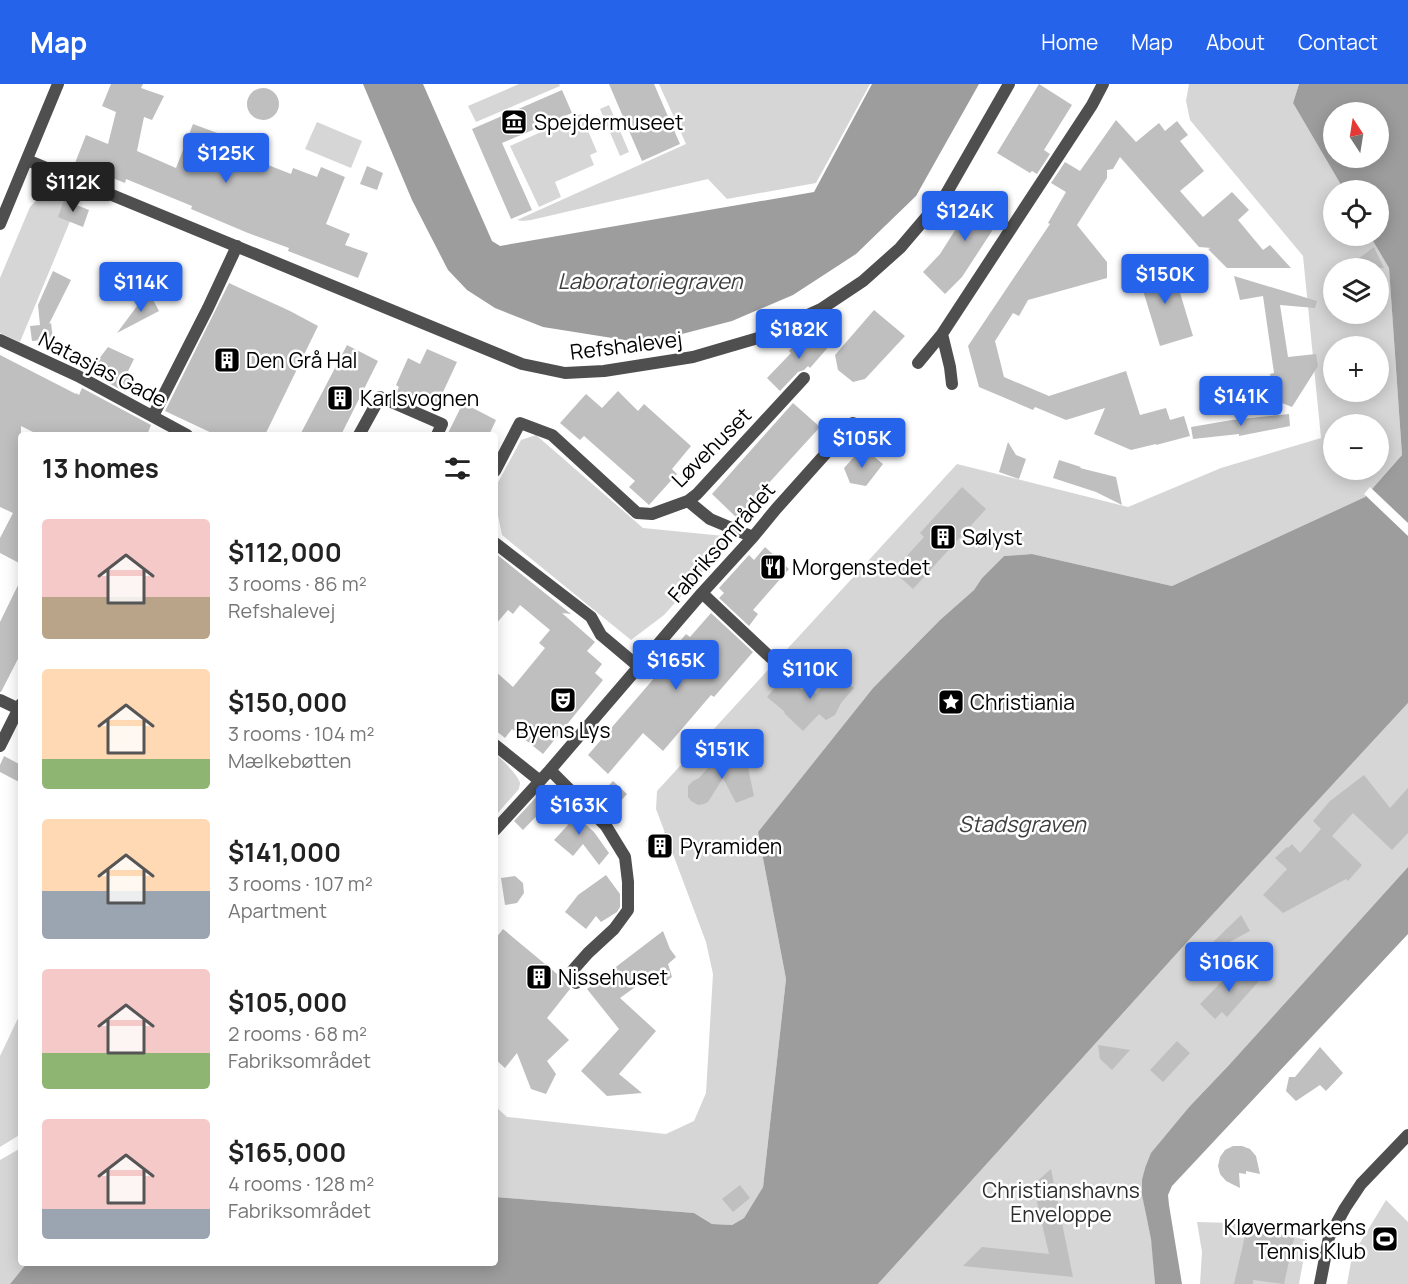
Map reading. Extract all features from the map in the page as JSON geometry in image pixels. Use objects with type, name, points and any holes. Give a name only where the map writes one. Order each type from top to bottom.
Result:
[{"type":"street","points":[[0,224],[58,84]]},
{"type":"street","name":"Refshalevej","points":[[27,160],[522,364],[565,373],[604,371],[693,357],[758,338],[821,309],[863,281],[900,248],[946,194],[1010,84]]},
{"type":"street","points":[[918,363],[942,333],[1092,105],[1103,84]]},
{"type":"street","points":[[153,416],[237,246]]},
{"type":"street","points":[[942,333],[952,384]]},
{"type":"street","name":"Natasjas Gade","points":[[0,340],[78,376],[182,432]]},
{"type":"street","name":"Løvehuset","points":[[498,465],[520,423],[552,435],[637,513],[652,514],[688,501],[697,494],[804,378]]},
{"type":"street","points":[[361,432],[380,397],[440,430]]},
{"type":"street","name":"Fabriksområdet","points":[[498,827],[854,423]]},
{"type":"street","points":[[688,501],[710,519],[753,537]]},
{"type":"street","points":[[498,545],[591,617],[601,635],[639,667]]},
{"type":"street","points":[[702,593],[771,658],[795,665],[819,668]]},
{"type":"street","points":[[0,700],[18,707]]},
{"type":"street","points":[[0,746],[18,712]]},
{"type":"street","points":[[498,747],[540,781]]},
{"type":"street","points":[[550,770],[606,826],[625,858],[628,882],[628,910],[614,929],[573,970],[576,983]]},
{"type":"street","points":[[1320,1284],[1329,1237],[1345,1208],[1361,1184],[1408,1135]]},
{"type":"green space","points":[[519,84],[559,84],[560,86],[476,122],[468,106]]},
{"type":"green space","points":[[659,84],[870,84],[816,183],[727,199],[708,179],[531,220],[517,220],[686,144]]},
{"type":"green space","points":[[1189,84],[1299,84],[1293,103],[1323,154],[1323,168],[1331,168],[1338,180],[1323,180],[1323,246],[1376,246],[1383,258],[1323,258],[1323,324],[1389,324],[1389,268],[1402,455],[1389,470],[1389,414],[1323,414],[1323,480],[1380,480],[1365,497],[1172,586],[1032,554],[1004,556],[982,578],[974,590],[940,620],[873,688],[758,832],[786,979],[763,1187],[744,1218],[732,1225],[712,1224],[694,1213],[498,1197],[498,1109],[507,1117],[666,1134],[694,1121],[706,1093],[713,974],[706,942],[656,809],[657,791],[957,464],[1128,507],[1221,468],[1321,438],[1303,256],[1190,120],[1186,101]]},
{"type":"green space","points":[[609,105],[629,152],[620,156],[600,109]]},
{"type":"green space","points":[[581,114],[597,152],[590,155],[594,165],[555,182],[561,197],[539,207],[510,146]]},
{"type":"green space","points":[[317,122],[362,141],[351,168],[305,149]]},
{"type":"green space","points":[[48,188],[78,202],[20,342],[0,333],[0,278],[30,207]]},
{"type":"green space","points":[[536,435],[643,528],[724,536],[730,540],[664,615],[631,640],[502,535],[498,516],[498,482],[521,440]]},
{"type":"green space","name":"Christianshavns Enveloppe","points":[[1408,703],[1408,867],[1190,1106],[1145,1168],[1143,1194],[1151,1237],[1155,1284],[878,1284],[1189,940]]},
{"type":"green space","points":[[498,757],[519,780],[519,789],[498,813]]},
{"type":"green space","points":[[18,1018],[18,1136],[0,1147],[0,1056]]},
{"type":"green space","points":[[18,1150],[18,1266],[25,1266],[10,1284],[0,1284],[0,1160]]},
{"type":"green space","name":"Kløvermarkens Tennis Klub","points":[[1386,1200],[1408,1222],[1408,1284],[1347,1284],[1352,1256]]},
{"type":"green space","points":[[1197,1222],[1233,1223],[1307,1240],[1299,1284],[1200,1284],[1202,1252]]},
{"type":"water","name":"Laboratoriegraven","points":[[363,84],[423,84],[492,241],[500,246],[814,192],[872,84],[979,84],[916,196],[856,254],[793,295],[732,321],[655,341],[631,341],[543,327],[495,308],[467,290],[448,270],[412,200]]},
{"type":"water","name":"Stadsgraven","points":[[1299,84],[1408,84],[1408,703],[1189,940],[878,1284],[10,1284],[25,1266],[498,1266],[498,1197],[694,1213],[712,1224],[732,1225],[744,1218],[763,1187],[786,979],[758,832],[873,688],[940,620],[974,590],[982,578],[1004,556],[1032,554],[1172,586],[1365,497],[1380,480],[1389,480],[1389,470],[1402,455],[1389,258],[1383,258],[1376,246],[1389,246],[1389,180],[1338,180],[1331,168],[1389,168],[1389,102],[1323,102],[1323,154],[1293,103]]},
{"type":"water","points":[[1408,867],[1408,934],[1172,1186],[1168,1195],[1169,1205],[1182,1284],[1155,1284],[1151,1239],[1142,1195],[1142,1180],[1151,1153],[1190,1106]]},
{"type":"pier","points":[[1370,487],[1408,523],[1408,536],[1364,494]]},
{"type":"building","points":[[111,84],[143,84],[141,88],[164,96],[152,120],[144,117],[137,151],[176,168],[193,124],[220,134],[218,139],[237,145],[235,152],[291,174],[293,168],[317,177],[321,167],[345,177],[326,224],[350,234],[345,245],[368,253],[358,278],[288,251],[289,248],[191,209],[192,206],[126,179],[125,183],[75,163],[86,135],[108,144],[116,112],[102,106]]},
{"type":"building","points":[[609,84],[654,84],[680,144],[642,161]]},
{"type":"building","points":[[1039,84],[1072,105],[1044,150],[1050,154],[1037,174],[1032,171],[1030,173],[997,153]]},
{"type":"building","points":[[263,88],[274,93],[279,104],[274,115],[263,120],[252,115],[247,104],[252,93]]},
{"type":"building","points":[[562,90],[572,113],[502,143],[532,210],[511,219],[472,129]]},
{"type":"building","points":[[1116,120],[1136,142],[1159,123],[1165,131],[1177,121],[1188,135],[1180,141],[1204,171],[1180,191],[1203,217],[1232,192],[1249,210],[1238,220],[1263,250],[1270,245],[1291,268],[1227,268],[1208,249],[1211,248],[1199,247],[1120,157],[1113,169],[1107,170],[1107,178],[1077,225],[1107,262],[1107,278],[1028,300],[1019,316],[1013,313],[995,341],[1004,377],[1049,396],[1126,371],[1140,415],[1166,408],[1170,420],[1184,416],[1190,436],[1131,450],[1094,434],[1105,408],[1066,420],[1035,407],[1033,410],[979,387],[968,346],[1050,224],[1048,223],[1066,192],[1051,183],[1065,162],[1080,171]]},
{"type":"building","points":[[367,166],[383,173],[377,190],[360,184]]},
{"type":"building","points":[[980,191],[1007,208],[962,277],[945,294],[923,272],[940,254]]},
{"type":"building","points":[[64,200],[89,210],[83,227],[58,217]]},
{"type":"building","points":[[1374,247],[1379,258],[1359,258]]},
{"type":"building","points":[[1154,266],[1155,271],[1172,266],[1193,336],[1160,346],[1137,271]]},
{"type":"building","points":[[53,271],[71,280],[49,324],[51,323],[53,339],[32,341],[30,326],[40,325],[38,305]]},
{"type":"building","points":[[1234,276],[1317,301],[1315,308],[1280,305],[1288,357],[1316,354],[1318,366],[1292,407],[1277,401],[1270,374],[1274,373],[1263,296],[1240,300]]},
{"type":"building","name":"Den Grå Hal","points":[[229,283],[318,326],[266,432],[210,432],[165,411]]},
{"type":"building","points":[[151,296],[159,311],[117,333],[140,302]]},
{"type":"building","points":[[874,310],[905,336],[865,379],[853,382],[838,370],[835,355]]},
{"type":"building","points":[[817,333],[831,344],[810,368],[808,366],[798,372],[780,391],[767,378],[791,353],[789,351],[801,338],[808,344]]},
{"type":"building","name":"Karlsvognen","points":[[347,345],[378,361],[342,432],[302,432]]},
{"type":"building","points":[[108,347],[134,359],[128,371],[134,374],[125,392],[90,373]]},
{"type":"building","points":[[427,349],[457,362],[437,405],[414,394],[411,401],[395,395],[399,387],[396,385],[408,358],[420,364]]},
{"type":"building","points":[[0,355],[76,394],[79,395],[82,388],[151,425],[148,432],[33,432],[21,426],[21,432],[18,432],[18,562],[0,553],[0,538],[13,513],[0,507]]},
{"type":"building","points":[[618,391],[638,411],[644,404],[691,446],[672,469],[677,474],[649,505],[629,487],[635,481],[584,436],[580,440],[560,423],[586,394],[602,408]]},
{"type":"building","points":[[463,403],[496,420],[490,432],[448,432]]},
{"type":"building","points":[[793,403],[820,427],[737,518],[712,494]]},
{"type":"building","points":[[1289,414],[1290,426],[1239,436],[1239,434],[1193,439],[1191,427]]},
{"type":"building","points":[[1008,442],[1016,455],[1026,459],[1019,479],[999,472]]},
{"type":"building","points":[[855,452],[872,455],[883,464],[866,486],[850,483],[844,468],[854,457]]},
{"type":"building","points":[[1059,460],[1116,477],[1122,505],[1096,492],[1053,478]]},
{"type":"building","name":"Sølyst","points":[[962,487],[986,509],[913,589],[893,571],[924,537],[920,533]]},
{"type":"building","points":[[765,547],[789,569],[753,610],[758,614],[749,626],[719,598],[724,593],[719,588],[749,555],[754,560]]},
{"type":"building","points":[[498,555],[571,614],[562,613],[595,642],[587,651],[602,664],[595,673],[603,680],[543,754],[512,729],[505,738],[498,732],[498,674],[513,687],[545,648],[539,643],[550,630],[520,605],[513,614],[508,610],[498,622]]},
{"type":"building","points":[[18,585],[18,659],[1,692],[0,692],[0,622]]},
{"type":"building","points":[[711,613],[753,652],[714,697],[711,695],[663,751],[643,733],[608,774],[588,755],[668,662],[665,659],[686,634],[690,637]]},
{"type":"building","points":[[836,672],[854,688],[841,703],[835,715],[826,720],[819,714],[803,731],[767,697],[785,676],[802,690],[807,686],[816,694]]},
{"type":"building","points":[[705,745],[732,766],[745,753],[754,796],[736,803],[723,778],[708,802],[698,805],[691,801],[688,797],[688,786],[699,778],[714,761]]},
{"type":"building","points":[[4,756],[18,763],[18,781],[0,772]]},
{"type":"building","points":[[1364,775],[1390,808],[1408,788],[1408,833],[1392,850],[1353,813],[1332,836],[1362,865],[1348,881],[1346,879],[1283,913],[1263,895],[1287,869],[1275,858],[1292,844],[1300,853],[1321,829],[1313,821],[1330,801]]},
{"type":"building","points":[[613,781],[627,794],[615,807],[601,794]]},
{"type":"building","points":[[542,791],[553,799],[523,830],[514,821]]},
{"type":"building","points":[[562,803],[594,832],[609,853],[599,865],[583,844],[573,856],[554,840],[568,825],[556,809]]},
{"type":"building","name":"Pyramiden","points":[[666,832],[674,852],[655,859],[646,840]]},
{"type":"building","points":[[606,875],[620,894],[620,907],[617,912],[601,922],[596,916],[586,929],[565,912],[578,895]]},
{"type":"building","points":[[515,876],[523,883],[524,893],[517,903],[505,905],[501,878]]},
{"type":"building","points":[[1241,915],[1250,931],[1209,953],[1206,949]]},
{"type":"building","points":[[503,929],[568,983],[570,989],[547,1018],[569,1040],[547,1061],[556,1074],[546,1094],[531,1089],[517,1053],[505,1068],[498,1062],[498,935]]},
{"type":"building","points":[[663,931],[676,957],[668,964],[672,977],[660,986],[645,980],[620,998],[656,1031],[619,1074],[642,1093],[607,1096],[581,1071],[619,1029],[587,989]]},
{"type":"building","points":[[1239,964],[1258,982],[1227,1017],[1222,1012],[1215,1019],[1200,1004]]},
{"type":"building","points":[[1177,1041],[1190,1053],[1163,1082],[1150,1070]]},
{"type":"building","points":[[1098,1045],[1130,1050],[1112,1070],[1100,1059]]},
{"type":"building","points":[[1320,1047],[1343,1073],[1326,1091],[1320,1085],[1296,1101],[1286,1091],[1289,1077],[1295,1077]]},
{"type":"building","points":[[1233,1146],[1250,1149],[1256,1156],[1260,1174],[1246,1171],[1246,1174],[1239,1173],[1240,1188],[1226,1181],[1220,1174],[1218,1166],[1225,1150]]},
{"type":"building","points":[[1051,1169],[1073,1277],[963,1266],[982,1247],[1049,1254],[1033,1185]]},
{"type":"building","points":[[740,1185],[750,1198],[733,1212],[722,1199]]},
{"type":"building","points":[[1247,1227],[1294,1238],[1284,1284],[1253,1280],[1253,1284],[1234,1284]]},
{"type":"place","name":"Spejdermuseet","points":[[514,122]]},
{"type":"place","name":"Den Grå Hal","points":[[227,360]]},
{"type":"place","name":"Karlsvognen","points":[[340,398]]},
{"type":"place","name":"Sølyst","points":[[943,537]]},
{"type":"place","name":"Morgenstedet","points":[[773,567]]},
{"type":"place","name":"Byens Lys","points":[[563,700]]},
{"type":"place","name":"Christiania","points":[[951,702]]},
{"type":"place","name":"Pyramiden","points":[[660,846]]},
{"type":"place","name":"Nissehuset","points":[[539,977]]},
{"type":"place","name":"Kløvermarkens Tennis Klub","points":[[1385,1239]]}]
